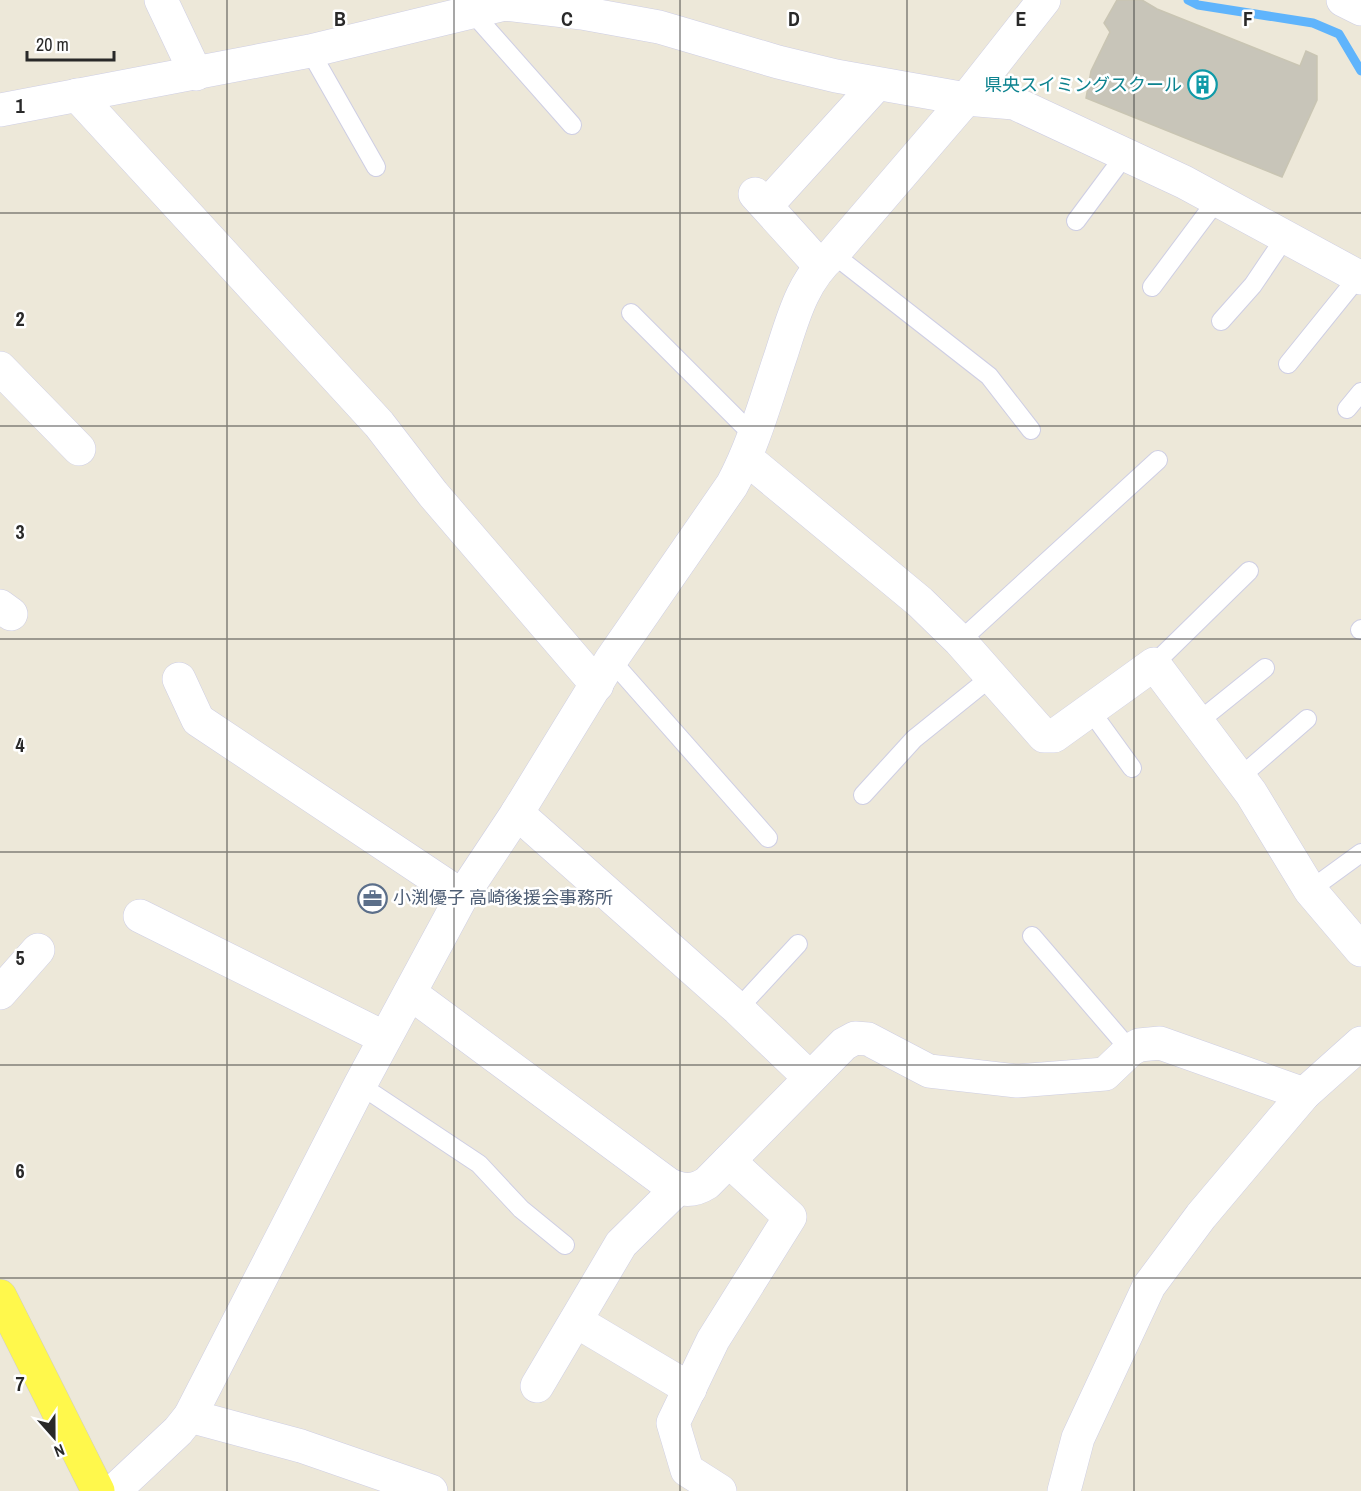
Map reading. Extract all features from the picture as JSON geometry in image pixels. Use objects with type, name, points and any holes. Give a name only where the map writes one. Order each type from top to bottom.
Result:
[{"type":"main road","points":[[1,1299],[98,1491]]},
{"type":"street","points":[[161,0],[196,74]]},
{"type":"street","points":[[114,1491],[178,1431],[190,1416],[360,1085],[462,896],[517,813],[604,672],[732,485],[750,447],[803,291],[826,260],[966,99],[1044,0]]},
{"type":"street","points":[[1343,0],[1361,9]]},
{"type":"street","points":[[0,111],[310,51],[517,2],[659,27],[778,62],[877,84],[966,99],[1014,103],[1217,200],[1360,277]]},
{"type":"street","points":[[826,260],[761,199],[877,84]]},
{"type":"street","points":[[77,95],[379,424],[433,494],[604,672]]},
{"type":"street","points":[[0,368],[79,449]]},
{"type":"street","points":[[750,447],[960,641],[1044,736],[1054,736],[1154,664],[1251,793],[1310,890],[1361,950]]},
{"type":"street","points":[[179,679],[198,720],[462,896]]},
{"type":"street","points":[[517,813],[738,1009],[810,1078]]},
{"type":"street","points":[[140,916],[385,1038]]},
{"type":"street","points":[[0,993],[38,950]]},
{"type":"street","points":[[410,993],[668,1184],[678,1189],[698,1188],[729,1161],[844,1044],[855,1038],[868,1039],[929,1071],[1017,1081],[1105,1074],[1130,1050],[1139,1045],[1160,1043],[1304,1094]]},
{"type":"street","points":[[1064,1491],[1078,1438],[1149,1286],[1201,1216],[1304,1094],[1361,1044]]},
{"type":"street","points":[[720,1491],[687,1470],[673,1423],[713,1340],[790,1217],[729,1161]]},
{"type":"street","points":[[537,1386],[621,1244],[678,1189]]},
{"type":"street","points":[[576,1321],[690,1389]]},
{"type":"street","points":[[190,1416],[301,1446],[431,1491]]},
{"type":"lane","points":[[472,12],[572,125]]},
{"type":"lane","points":[[310,51],[376,167]]},
{"type":"lane","points":[[1076,221],[1125,155]]},
{"type":"lane","points":[[1152,287],[1217,200]]},
{"type":"lane","points":[[1221,321],[1253,285],[1286,236]]},
{"type":"lane","points":[[826,260],[989,376],[1031,430]]},
{"type":"lane","points":[[1288,364],[1360,277]]},
{"type":"lane","points":[[631,313],[750,447]]},
{"type":"lane","points":[[1347,409],[1361,392]]},
{"type":"lane","points":[[960,641],[1158,460]]},
{"type":"lane","points":[[1154,664],[1249,571]]},
{"type":"lane","points":[[1197,722],[1265,668]]},
{"type":"lane","points":[[604,672],[768,838]]},
{"type":"lane","points":[[863,795],[914,739],[991,676]]},
{"type":"lane","points":[[1090,710],[1132,768]]},
{"type":"lane","points":[[1239,778],[1307,719]]},
{"type":"lane","points":[[1310,890],[1361,853]]},
{"type":"lane","points":[[1032,936],[1130,1050]]},
{"type":"lane","points":[[738,1009],[798,944]]},
{"type":"lane","points":[[360,1085],[479,1164],[521,1209],[565,1245]]},
{"type":"building","name":"県央スイミングスクール","points":[[1117,0],[1142,0],[1157,9],[1300,66],[1306,51],[1317,56],[1317,100],[1282,177],[1086,98],[1091,71],[1110,32],[1104,23]]},
{"type":"waterway","points":[[1188,0],[1198,5],[1313,23],[1339,34],[1361,71]]},
{"type":"place","name":"県央スイミングスクール","points":[[1203,85]]},
{"type":"place","name":"小渕優子 高崎後援会事務所","points":[[372,898]]}]
